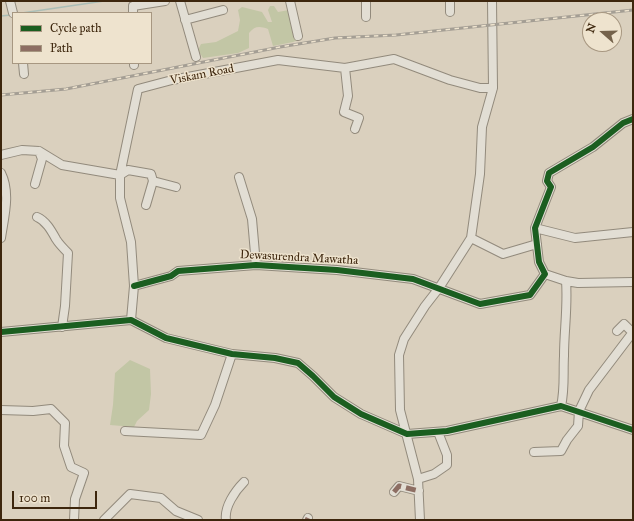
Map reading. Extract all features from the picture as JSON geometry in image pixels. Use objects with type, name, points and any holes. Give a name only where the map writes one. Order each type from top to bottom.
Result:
[{"type":"street","points":[[10,1],[13,12]]},
{"type":"street","points":[[133,12],[133,6],[165,1]]},
{"type":"street","points":[[180,1],[196,57]]},
{"type":"street","points":[[290,1],[298,36]]},
{"type":"street","points":[[366,1],[366,17]]},
{"type":"street","points":[[450,1],[450,12]]},
{"type":"street","points":[[420,520],[418,479],[400,410],[399,355],[404,339],[471,238],[480,174],[482,127],[493,88],[492,1]]},
{"type":"street","points":[[185,20],[223,10]]},
{"type":"street","name":"Viskam Road","points":[[131,320],[134,286],[131,242],[120,198],[120,175],[138,89],[172,80],[278,60],[345,68],[394,59],[450,80],[480,88],[493,88]]},
{"type":"street","points":[[23,64],[24,74]]},
{"type":"street","points":[[345,68],[348,96],[344,112],[359,118],[355,129]]},
{"type":"street","points":[[633,119],[623,123],[593,146],[549,173],[547,177],[551,187],[535,228],[539,262],[545,274],[566,281],[633,282]]},
{"type":"street","points":[[1,155],[22,150],[39,151],[62,165],[120,175],[128,170],[152,174],[153,181],[146,205]]},
{"type":"street","points":[[35,184],[42,159],[39,151]]},
{"type":"street","points":[[1,173],[5,181],[6,192],[1,238]]},
{"type":"street","points":[[240,177],[252,219],[256,265]]},
{"type":"street","points":[[153,181],[176,187]]},
{"type":"street","points":[[37,217],[52,230],[56,239],[68,253],[65,306],[62,327]]},
{"type":"street","points":[[535,228],[575,238],[633,232]]},
{"type":"street","points":[[471,238],[503,254],[537,244]]},
{"type":"street","name":"Dewasurendra Mawatha","points":[[134,286],[171,276],[178,271],[256,265],[388,275],[413,280],[439,288],[480,304],[530,295],[545,274]]},
{"type":"street","points":[[561,406],[564,391],[563,358],[567,296],[566,281]]},
{"type":"street","points":[[1,332],[131,320],[166,338],[232,354],[268,357],[298,363],[334,397],[361,414],[407,434],[438,432],[561,406],[633,430]]},
{"type":"street","points":[[534,452],[561,450],[578,426],[579,411],[589,390],[633,334],[624,324],[617,331]]},
{"type":"street","points":[[125,431],[201,435],[215,405],[232,354]]},
{"type":"street","points":[[1,410],[33,411],[51,409],[65,423],[64,446],[71,467],[84,473],[75,499],[74,520]]},
{"type":"street","points":[[418,479],[434,474],[447,465],[447,455],[438,432]]},
{"type":"street","points":[[226,520],[225,514],[236,490],[244,482]]},
{"type":"street","points":[[394,492],[399,486],[419,491]]},
{"type":"street","points":[[104,520],[130,494],[161,498],[176,511],[198,520]]},
{"type":"green space","points":[[270,6],[274,6],[278,12],[289,10],[298,40],[273,46],[268,29],[257,27],[249,33],[249,48],[238,53],[203,58],[198,50],[201,44],[216,42],[238,31],[240,20],[238,10],[242,7],[262,12],[268,22],[272,22],[268,10]]},
{"type":"green space","points":[[130,360],[150,369],[151,394],[149,410],[137,421],[134,427],[110,425],[115,373]]},
{"type":"waterway","points":[[29,12],[104,1]]},
{"type":"waterway","points":[[1,16],[11,15]]},
{"type":"railway","points":[[1,95],[66,89],[280,47],[335,38],[396,35],[633,10]]},
{"type":"marked path","points":[[394,492],[399,486],[419,491]]},
{"type":"cycle path","points":[[134,286],[171,276],[178,271],[256,265],[337,270],[413,279],[480,304],[530,295],[545,274],[539,262],[535,228],[551,187],[547,181],[549,173],[593,147],[623,123],[633,119]]},
{"type":"cycle path","points":[[1,332],[131,320],[166,338],[232,354],[275,358],[298,363],[334,397],[361,414],[407,434],[447,431],[561,406],[633,430]]}]
